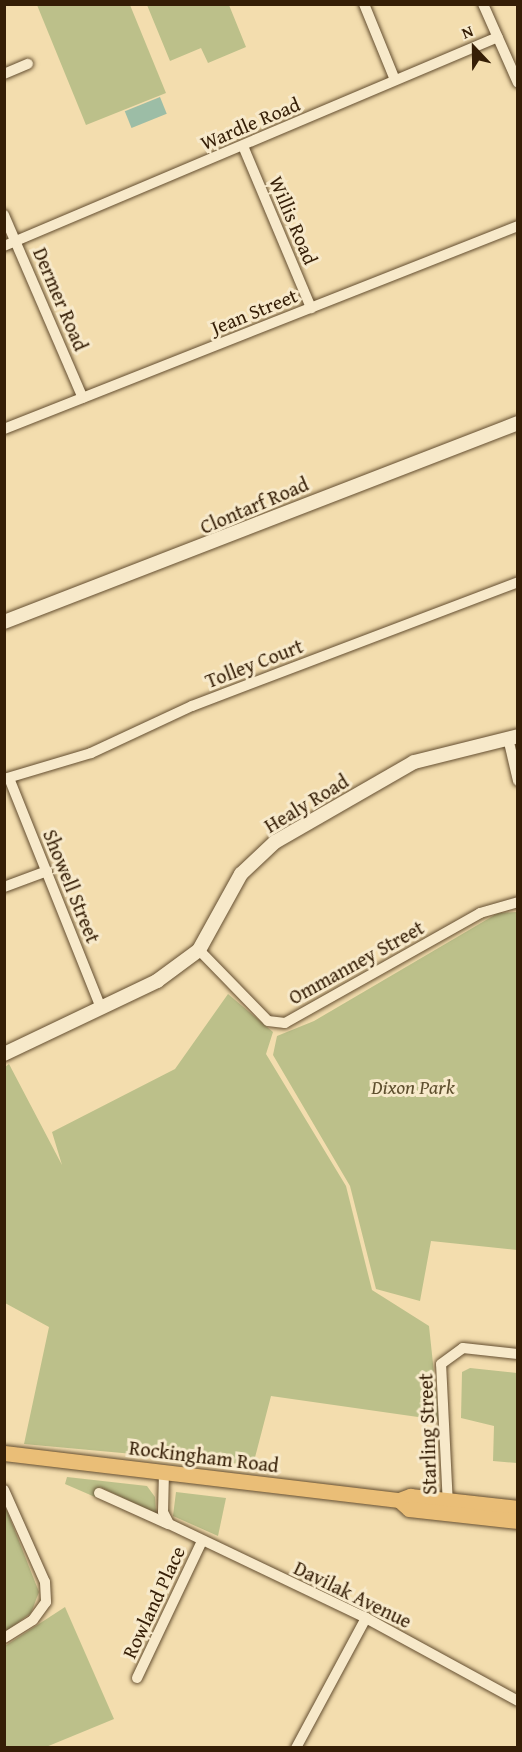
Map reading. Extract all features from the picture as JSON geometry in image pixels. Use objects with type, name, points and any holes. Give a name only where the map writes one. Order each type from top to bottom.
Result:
[{"type":"main road","name":"Rockingham Road","points":[[4,1453],[399,1500],[409,1509],[448,1506],[518,1508]]},
{"type":"main road","name":"Rockingham Road","points":[[448,1506],[518,1521]]},
{"type":"street","points":[[364,4],[395,80]]},
{"type":"street","points":[[483,4],[518,83]]},
{"type":"street","name":"Wardle Road","points":[[4,246],[498,38]]},
{"type":"street","points":[[4,74],[28,64]]},
{"type":"street","name":"Willis Road","points":[[243,146],[311,308]]},
{"type":"street","name":"Dermer Road","points":[[4,215],[83,398]]},
{"type":"street","name":"Jean Street","points":[[4,429],[518,226]]},
{"type":"street","name":"Clontarf Road","points":[[4,622],[518,423]]},
{"type":"street","name":"Tolley Court","points":[[7,778],[91,753],[192,706],[518,582]]},
{"type":"street","points":[[513,737],[518,781]]},
{"type":"street","name":"Healy Road","points":[[4,1054],[157,981],[199,950],[241,874],[275,842],[414,762],[513,737]]},
{"type":"street","name":"Showell Street","points":[[7,778],[47,871],[101,1008]]},
{"type":"street","points":[[4,887],[47,871]]},
{"type":"street","name":"Ommanney Street","points":[[199,950],[268,1021],[285,1023],[480,913],[518,902]]},
{"type":"street","name":"Starling Street","points":[[448,1506],[441,1364],[463,1348],[518,1354]]},
{"type":"street","points":[[164,1472],[163,1512],[169,1524]]},
{"type":"street","points":[[4,1490],[45,1582],[46,1602],[33,1620],[4,1638]]},
{"type":"street","name":"Davilak Avenue","points":[[99,1493],[366,1618],[518,1701]]},
{"type":"street","name":"Rowland Place","points":[[137,1678],[202,1541]]},
{"type":"street","points":[[296,1748],[366,1618]]},
{"type":"green space","points":[[37,5],[130,5],[166,93],[86,125]]},
{"type":"green space","points":[[147,5],[229,5],[246,47],[208,63],[201,48],[170,61]]},
{"type":"green space","name":"Dixon Park","points":[[517,912],[517,1250],[431,1241],[420,1301],[376,1289],[350,1186],[273,1055],[277,1036],[314,1021],[498,913]]},
{"type":"green space","points":[[228,994],[273,1032],[266,1054],[346,1186],[372,1290],[429,1326],[439,1420],[271,1396],[253,1465],[24,1444],[49,1327],[5,1303],[5,1067],[9,1064],[62,1165],[52,1132],[175,1069]]},
{"type":"green space","points":[[470,1368],[517,1373],[517,1463],[493,1461],[494,1426],[461,1418],[462,1372]]},
{"type":"green space","points":[[67,1477],[147,1486],[155,1497],[156,1513],[100,1487],[95,1497],[65,1484]]},
{"type":"green space","points":[[176,1492],[226,1498],[218,1536],[173,1516]]},
{"type":"green space","points":[[4,1503],[39,1592],[31,1613],[5,1632]]},
{"type":"green space","points":[[65,1607],[114,1719],[46,1747],[5,1747],[5,1646]]},
{"type":"shaded area","points":[[160,97],[167,114],[132,128],[125,111]]}]
